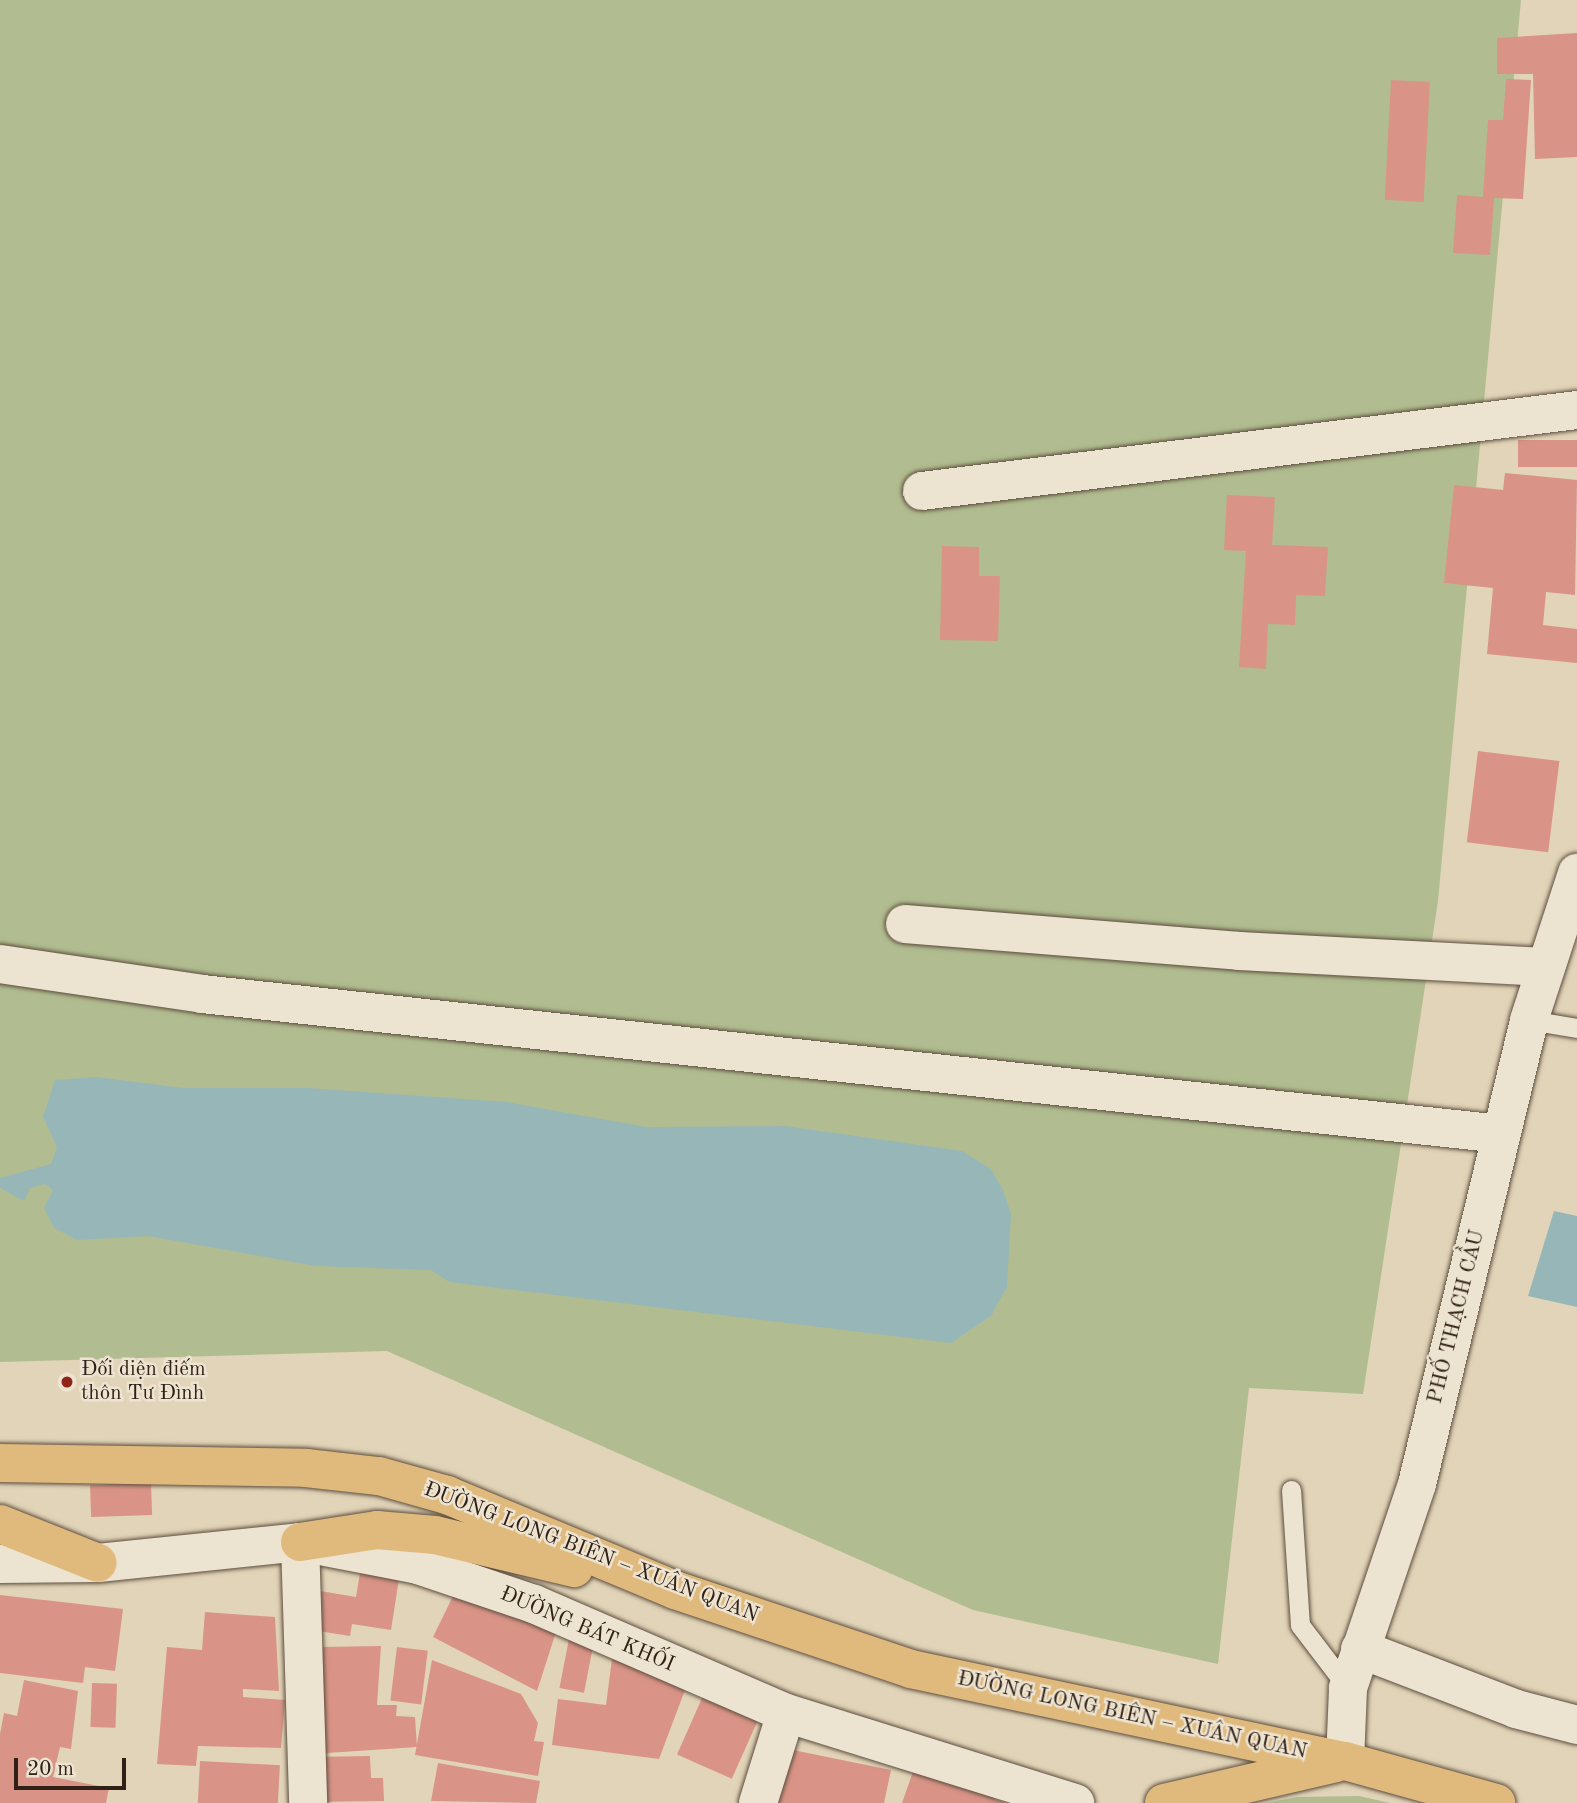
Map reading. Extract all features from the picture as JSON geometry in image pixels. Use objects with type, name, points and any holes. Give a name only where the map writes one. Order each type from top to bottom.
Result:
[{"type":"main road","name":"ĐƯỜNG LONG BIÊN – XUÂN QUAN","points":[[0,1463],[306,1468],[379,1476],[447,1495],[675,1590],[911,1669],[1345,1760],[1496,1803]]},
{"type":"main road","points":[[0,1524],[98,1563]]},
{"type":"main road","points":[[299,1542],[377,1530],[435,1535],[675,1590]]},
{"type":"main road","points":[[1164,1803],[1345,1760]]},
{"type":"street","points":[[922,491],[1577,410]]},
{"type":"street","name":"PHỐ THẠCH CẦU","points":[[1345,1760],[1348,1688],[1417,1484],[1529,1020],[1577,873]]},
{"type":"street","points":[[905,924],[1239,951],[1546,967]]},
{"type":"street","points":[[0,964],[216,996],[1501,1134]]},
{"type":"street","points":[[299,1542],[308,1803]]},
{"type":"street","name":"ĐƯỜNG BÁT KHỐI","points":[[0,1564],[98,1563],[299,1542],[418,1566],[534,1604],[786,1713],[1075,1803]]},
{"type":"street","points":[[1360,1649],[1516,1709],[1577,1725]]},
{"type":"street","points":[[758,1803],[786,1713]]},
{"type":"lane","points":[[1529,1020],[1577,1028]]},
{"type":"lane","points":[[1292,1490],[1300,1625],[1348,1688]]},
{"type":"green space","points":[[0,0],[1521,0],[1438,901],[1363,1394],[1249,1388],[1218,1664],[973,1610],[387,1351],[0,1362]]},
{"type":"green space","points":[[1359,1796],[1390,1803],[1266,1803],[1297,1797]]},
{"type":"water","points":[[96,1077],[183,1088],[308,1088],[507,1102],[646,1127],[785,1126],[962,1151],[991,1169],[1003,1190],[1011,1214],[1007,1287],[991,1316],[951,1343],[449,1282],[431,1270],[316,1266],[148,1236],[77,1240],[54,1228],[44,1208],[53,1190],[45,1184],[30,1188],[24,1201],[0,1188],[0,1178],[51,1164],[57,1147],[43,1117],[55,1080]]},
{"type":"water","points":[[1554,1211],[1577,1216],[1577,1307],[1528,1296]]},
{"type":"building","points":[[1577,33],[1577,157],[1535,159],[1533,74],[1497,74],[1497,38]]},
{"type":"building","points":[[1506,79],[1531,80],[1523,199],[1494,198],[1490,255],[1453,253],[1457,195],[1483,197],[1488,120],[1503,120]]},
{"type":"building","points":[[1391,80],[1430,82],[1424,202],[1385,200]]},
{"type":"building","points":[[1518,440],[1577,440],[1577,467],[1518,467]]},
{"type":"building","points":[[1505,473],[1577,480],[1575,595],[1546,592],[1543,625],[1577,629],[1577,663],[1487,654],[1493,588],[1444,583],[1454,485],[1503,490]]},
{"type":"building","points":[[1227,495],[1275,497],[1272,545],[1328,547],[1325,596],[1296,595],[1295,625],[1268,624],[1266,669],[1239,667],[1246,551],[1224,550]]},
{"type":"building","points":[[942,546],[979,547],[979,576],[1000,576],[998,641],[940,640]]},
{"type":"building","points":[[1478,751],[1559,761],[1548,852],[1467,842]]},
{"type":"building","points":[[151,1483],[152,1515],[91,1517],[90,1485]]},
{"type":"building","points":[[360,1573],[399,1579],[391,1630],[352,1624],[350,1636],[306,1629],[314,1590],[356,1597]]},
{"type":"building","points":[[457,1588],[556,1632],[537,1691],[433,1637]]},
{"type":"building","points":[[0,1595],[123,1609],[115,1671],[85,1667],[83,1683],[0,1673]]},
{"type":"building","points":[[205,1612],[275,1617],[279,1691],[243,1689],[243,1697],[285,1700],[281,1748],[198,1746],[196,1766],[157,1764],[167,1647],[202,1650]]},
{"type":"building","points":[[569,1639],[594,1644],[584,1693],[559,1688]]},
{"type":"building","points":[[381,1646],[377,1705],[397,1705],[396,1716],[415,1717],[417,1747],[312,1754],[321,1647]]},
{"type":"building","points":[[397,1647],[428,1651],[421,1704],[390,1701]]},
{"type":"building","points":[[612,1659],[688,1682],[659,1759],[552,1745],[558,1699],[606,1705]]},
{"type":"building","points":[[432,1660],[521,1694],[538,1723],[534,1741],[544,1742],[538,1776],[415,1755]]},
{"type":"building","points":[[24,1680],[78,1691],[71,1749],[60,1747],[53,1777],[109,1788],[106,1803],[0,1803],[0,1734],[4,1713],[17,1716]]},
{"type":"building","points":[[92,1683],[117,1684],[115,1728],[90,1727]]},
{"type":"building","points":[[703,1696],[758,1720],[732,1779],[677,1754]]},
{"type":"building","points":[[783,1748],[891,1770],[884,1803],[771,1803]]},
{"type":"building","points":[[370,1756],[371,1778],[383,1778],[384,1801],[311,1802],[310,1757]]},
{"type":"building","points":[[200,1761],[280,1765],[278,1803],[198,1803]]},
{"type":"building","points":[[438,1763],[540,1781],[536,1803],[431,1801]]},
{"type":"building","points":[[915,1766],[998,1790],[994,1799],[1005,1803],[902,1803]]},
{"type":"place","name":"Đối diện điếm thôn Tư Đình","points":[[67,1382]]}]
